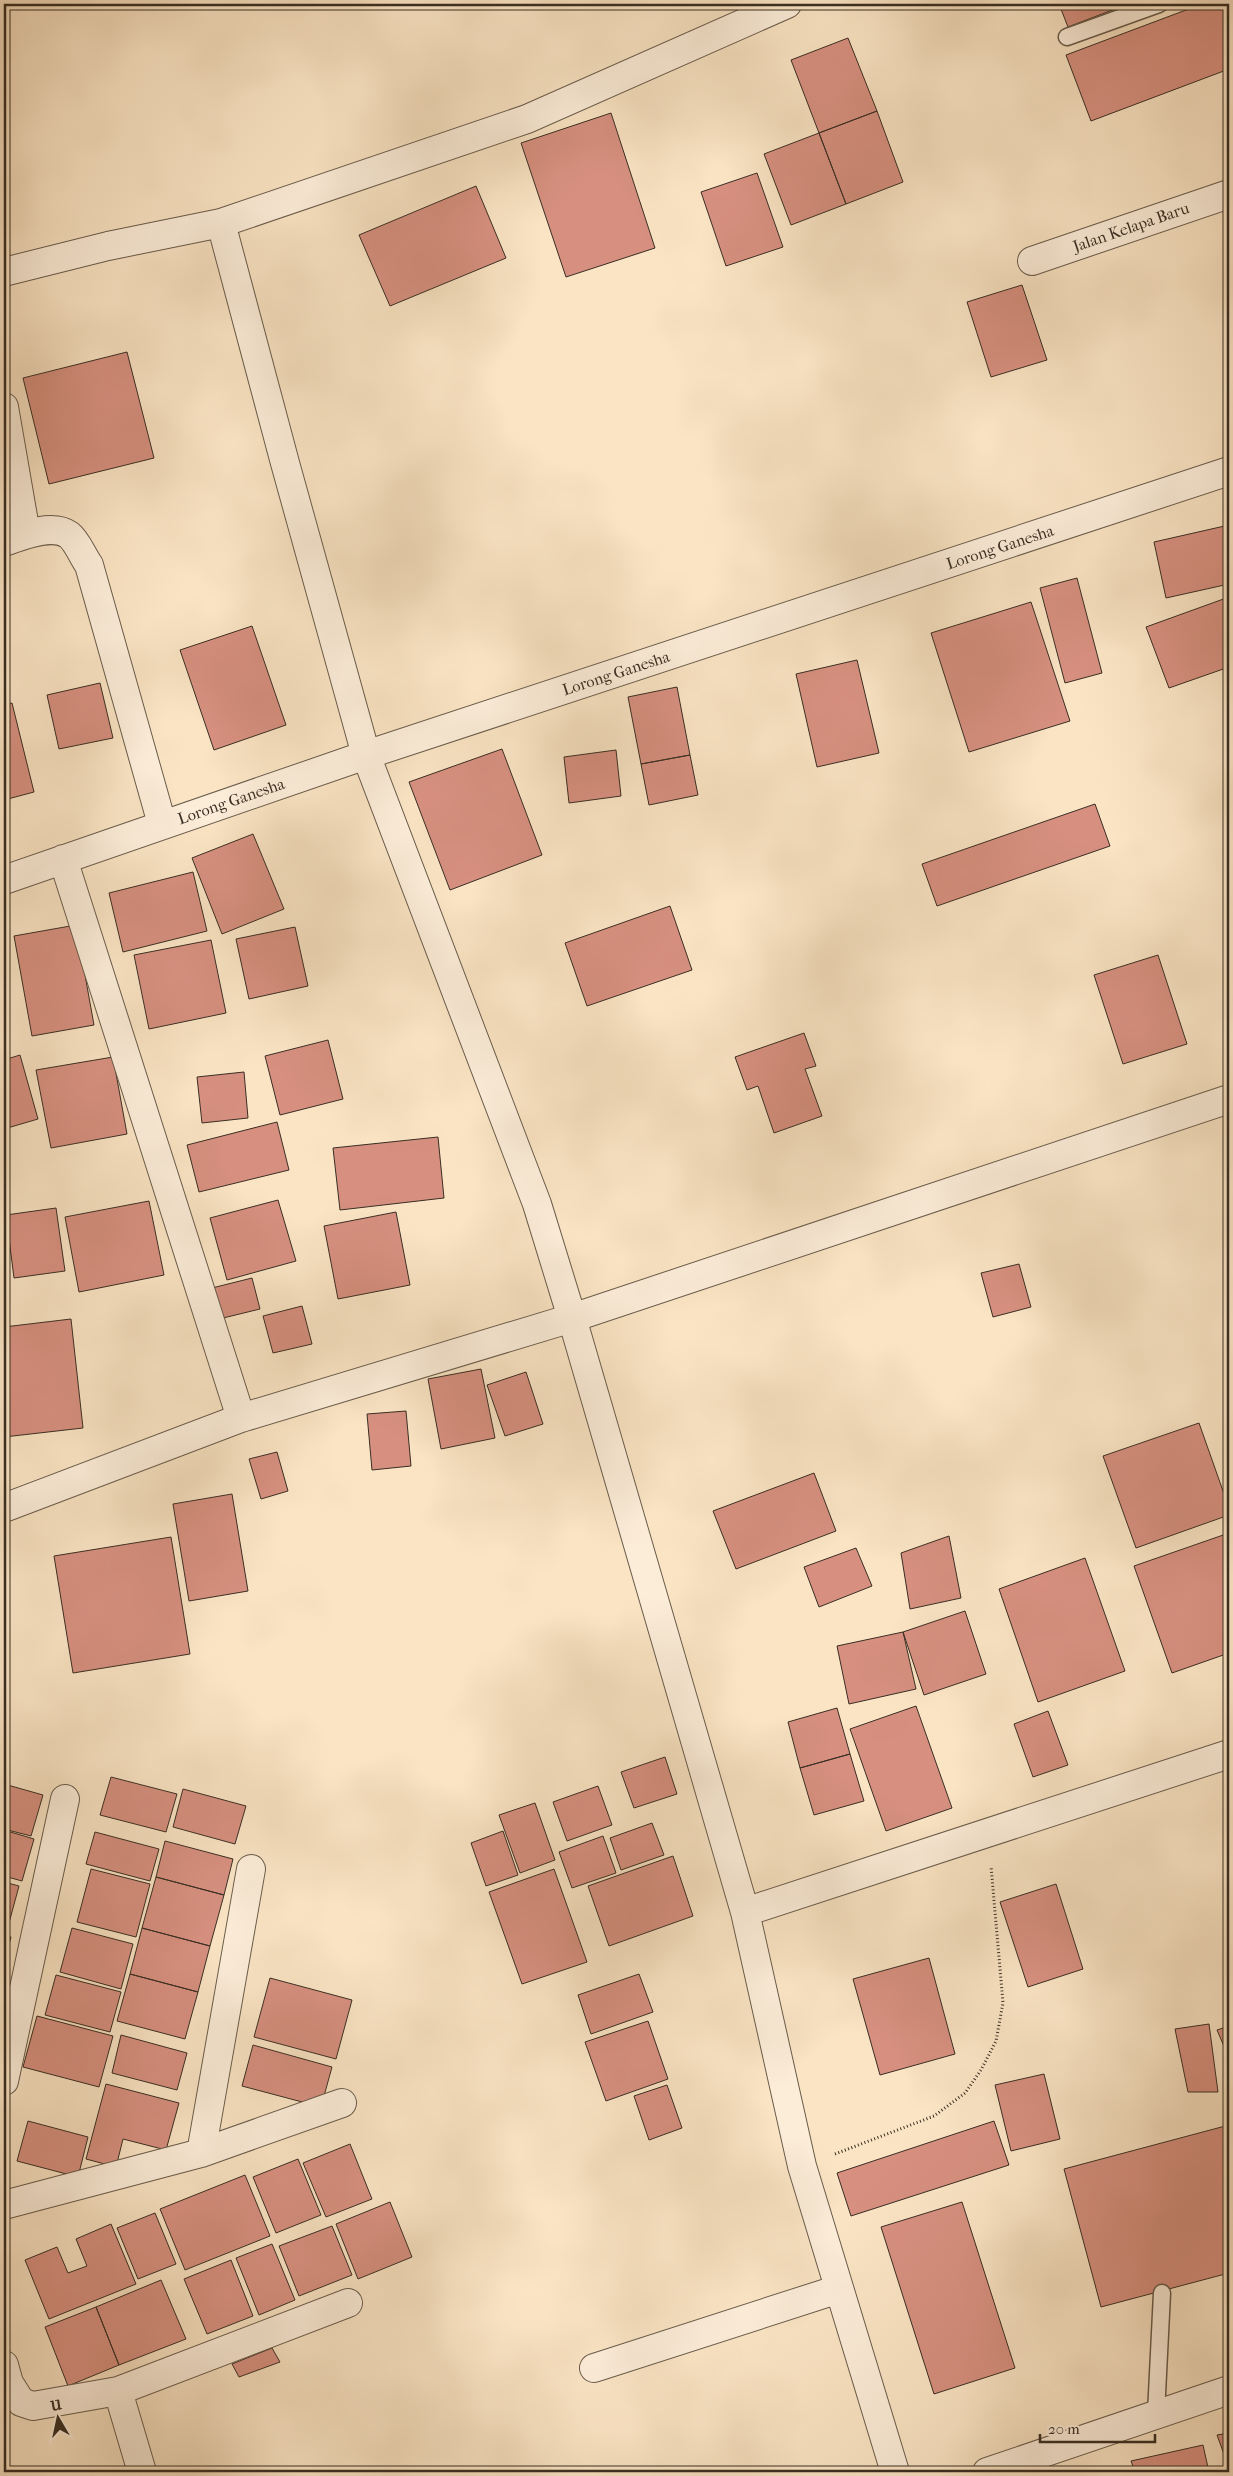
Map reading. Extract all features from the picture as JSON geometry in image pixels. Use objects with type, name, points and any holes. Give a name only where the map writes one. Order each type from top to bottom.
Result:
[{"type":"street","points":[[4,272],[108,246],[221,223],[527,119],[787,4]]},
{"type":"street","name":"Jalan Kelapa Baru","points":[[1032,261],[1229,194]]},
{"type":"street","points":[[221,223],[366,755],[537,1204],[572,1318],[745,1912],[802,2166],[895,2472]]},
{"type":"street","points":[[4,407],[15,538],[55,530],[70,536],[88,565],[162,824]]},
{"type":"street","name":"Lorong Ganesha","points":[[4,880],[366,755],[1229,471]]},
{"type":"street","points":[[64,859],[241,1418]]},
{"type":"street","points":[[4,1508],[241,1418],[572,1318],[1229,1099]]},
{"type":"street","points":[[745,1912],[1229,1754]]},
{"type":"street","points":[[4,2081],[65,1799]]},
{"type":"street","points":[[201,2153],[251,1869]]},
{"type":"street","points":[[4,2205],[201,2153],[342,2103]]},
{"type":"street","points":[[594,2368],[839,2289]]},
{"type":"street","points":[[4,2365],[9,2383],[21,2402],[33,2406],[53,2404],[118,2391],[348,2303]]},
{"type":"street","points":[[987,2472],[1229,2390]]},
{"type":"street","points":[[118,2391],[142,2472]]},
{"type":"lane","points":[[1067,37],[1159,4]]},
{"type":"lane","points":[[1156,2414],[1162,2293]]},
{"type":"path","points":[[802,2166],[934,2116],[965,2093],[981,2070],[996,2041],[1003,2003],[989,1833]]},
{"type":"building","points":[[1059,4],[1114,4],[1115,9],[1068,27]]},
{"type":"building","points":[[1202,4],[1229,4],[1229,69],[1091,121],[1066,55]]},
{"type":"building","points":[[848,38],[877,111],[819,133],[791,60]]},
{"type":"building","points":[[877,111],[903,182],[846,204],[819,133]]},
{"type":"building","points":[[611,113],[655,248],[566,277],[521,143]]},
{"type":"building","points":[[819,133],[846,204],[791,225],[764,154]]},
{"type":"building","points":[[757,173],[783,247],[726,266],[701,192]]},
{"type":"building","points":[[476,186],[506,258],[390,306],[359,235]]},
{"type":"building","points":[[1022,285],[1047,360],[991,377],[967,302]]},
{"type":"building","points":[[127,352],[154,458],[49,484],[23,378]]},
{"type":"building","points":[[1229,525],[1229,584],[1166,598],[1154,542]]},
{"type":"building","points":[[1077,578],[1102,673],[1065,683],[1040,588]]},
{"type":"building","points":[[1229,597],[1229,667],[1169,688],[1146,627]]},
{"type":"building","points":[[1031,602],[1070,721],[969,752],[931,633]]},
{"type":"building","points":[[252,626],[286,725],[214,750],[180,650]]},
{"type":"building","points":[[857,660],[879,753],[817,767],[796,674]]},
{"type":"building","points":[[100,683],[113,738],[59,749],[47,695]]},
{"type":"building","points":[[677,687],[690,755],[641,764],[628,697]]},
{"type":"building","points":[[12,703],[34,792],[4,800],[4,705]]},
{"type":"building","points":[[502,749],[542,855],[450,890],[409,782]]},
{"type":"building","points":[[616,750],[621,796],[569,803],[564,757]]},
{"type":"building","points":[[690,755],[698,795],[649,805],[641,764]]},
{"type":"building","points":[[1095,804],[1110,846],[937,906],[922,864]]},
{"type":"building","points":[[253,834],[284,909],[222,934],[192,858]]},
{"type":"building","points":[[193,872],[207,931],[123,952],[109,893]]},
{"type":"building","points":[[670,906],[692,970],[587,1006],[565,943]]},
{"type":"building","points":[[76,925],[94,1025],[32,1036],[14,936]]},
{"type":"building","points":[[295,927],[308,986],[249,999],[236,939]]},
{"type":"building","points":[[211,940],[226,1013],[149,1029],[134,955]]},
{"type":"building","points":[[1158,955],[1187,1044],[1123,1064],[1094,975]]},
{"type":"building","points":[[804,1033],[816,1066],[805,1069],[822,1116],[774,1133],[758,1086],[747,1090],[735,1057]]},
{"type":"building","points":[[328,1040],[343,1099],[280,1115],[265,1056]]},
{"type":"building","points":[[20,1055],[38,1119],[4,1129],[4,1060]]},
{"type":"building","points":[[113,1057],[127,1134],[51,1148],[36,1070]]},
{"type":"building","points":[[244,1072],[248,1118],[202,1123],[197,1077]]},
{"type":"building","points":[[277,1122],[289,1170],[199,1192],[187,1145]]},
{"type":"building","points":[[438,1137],[444,1198],[340,1210],[333,1148]]},
{"type":"building","points":[[278,1200],[296,1261],[227,1280],[210,1218]]},
{"type":"building","points":[[149,1201],[164,1275],[79,1292],[65,1217]]},
{"type":"building","points":[[56,1208],[65,1271],[14,1278],[6,1215]]},
{"type":"building","points":[[396,1212],[410,1285],[338,1299],[324,1226]]},
{"type":"building","points":[[1019,1264],[1031,1307],[993,1317],[981,1273]]},
{"type":"building","points":[[252,1278],[260,1309],[215,1320],[208,1289]]},
{"type":"building","points":[[302,1306],[312,1344],[273,1353],[263,1316]]},
{"type":"building","points":[[71,1319],[83,1428],[4,1437],[4,1327]]},
{"type":"building","points":[[481,1369],[495,1438],[441,1449],[428,1379]]},
{"type":"building","points":[[526,1372],[543,1424],[505,1436],[487,1385]]},
{"type":"building","points":[[406,1411],[411,1466],[372,1470],[367,1414]]},
{"type":"building","points":[[1199,1423],[1229,1508],[1229,1515],[1136,1548],[1103,1456]]},
{"type":"building","points":[[277,1452],[288,1491],[261,1499],[249,1459]]},
{"type":"building","points":[[814,1473],[836,1531],[736,1569],[713,1511]]},
{"type":"building","points":[[232,1494],[248,1591],[189,1601],[173,1504]]},
{"type":"building","points":[[1229,1533],[1229,1653],[1172,1673],[1134,1566]]},
{"type":"building","points":[[949,1536],[961,1598],[910,1609],[901,1553]]},
{"type":"building","points":[[171,1537],[190,1654],[73,1673],[54,1556]]},
{"type":"building","points":[[856,1548],[872,1586],[819,1607],[804,1567]]},
{"type":"building","points":[[1085,1558],[1125,1671],[1038,1702],[999,1589]]},
{"type":"building","points":[[965,1611],[986,1674],[924,1695],[903,1632]]},
{"type":"building","points":[[903,1632],[916,1689],[849,1704],[837,1646]]},
{"type":"building","points":[[916,1706],[952,1808],[886,1831],[850,1729]]},
{"type":"building","points":[[837,1708],[850,1754],[800,1768],[788,1722]]},
{"type":"building","points":[[1048,1711],[1068,1765],[1033,1777],[1014,1724]]},
{"type":"building","points":[[850,1754],[864,1801],[814,1815],[800,1768]]},
{"type":"building","points":[[665,1757],[677,1794],[634,1808],[621,1772]]},
{"type":"building","points":[[111,1777],[177,1794],[166,1832],[100,1815]]},
{"type":"building","points":[[4,1784],[43,1795],[31,1836],[4,1829]]},
{"type":"building","points":[[598,1786],[612,1825],[567,1841],[553,1802]]},
{"type":"building","points":[[183,1789],[246,1806],[235,1844],[173,1827]]},
{"type":"building","points":[[535,1803],[555,1860],[520,1873],[499,1815]]},
{"type":"building","points":[[652,1823],[664,1855],[621,1870],[610,1838]]},
{"type":"building","points":[[4,1830],[34,1839],[22,1881],[4,1876]]},
{"type":"building","points":[[503,1831],[518,1875],[486,1886],[471,1843]]},
{"type":"building","points":[[95,1832],[159,1849],[150,1881],[86,1864]]},
{"type":"building","points":[[603,1836],[616,1873],[572,1888],[559,1852]]},
{"type":"building","points":[[165,1841],[233,1859],[224,1895],[156,1877]]},
{"type":"building","points":[[673,1856],[693,1916],[609,1946],[588,1886]]},
{"type":"building","points":[[91,1869],[150,1884],[136,1937],[77,1922]]},
{"type":"building","points":[[554,1869],[587,1962],[522,1984],[489,1892]]},
{"type":"building","points":[[156,1877],[224,1895],[210,1946],[142,1928]]},
{"type":"building","points":[[4,1882],[19,1886],[6,1934],[4,1934]]},
{"type":"building","points":[[1056,1884],[1083,1969],[1028,1987],[1000,1902]]},
{"type":"building","points":[[72,1928],[133,1944],[121,1989],[60,1972]]},
{"type":"building","points":[[142,1928],[210,1946],[198,1992],[130,1974]]},
{"type":"building","points":[[4,1935],[11,1937],[4,1964]]},
{"type":"building","points":[[929,1958],[955,2054],[880,2075],[853,1979]]},
{"type":"building","points":[[130,1974],[198,1992],[185,2039],[117,2021]]},
{"type":"building","points":[[639,1974],[653,2012],[591,2034],[578,1995]]},
{"type":"building","points":[[56,1975],[121,1992],[110,2032],[45,2015]]},
{"type":"building","points":[[270,1978],[352,2000],[336,2059],[254,2037]]},
{"type":"building","points":[[37,2016],[113,2036],[99,2087],[23,2067]]},
{"type":"building","points":[[648,2021],[668,2079],[606,2101],[585,2042]]},
{"type":"building","points":[[1209,2024],[1218,2092],[1188,2092],[1175,2029]]},
{"type":"building","points":[[1229,2026],[1229,2058],[1217,2030]]},
{"type":"building","points":[[121,2035],[187,2053],[177,2090],[112,2073]]},
{"type":"building","points":[[253,2045],[332,2067],[321,2107],[242,2086]]},
{"type":"building","points":[[1044,2074],[1060,2139],[1011,2151],[995,2085]]},
{"type":"building","points":[[106,2084],[179,2103],[166,2150],[123,2139],[116,2167],[86,2159]]},
{"type":"building","points":[[667,2085],[682,2128],[649,2140],[634,2096]]},
{"type":"building","points":[[28,2121],[88,2137],[78,2177],[17,2161]]},
{"type":"building","points":[[994,2121],[1009,2165],[851,2216],[837,2173]]},
{"type":"building","points":[[1229,2125],[1229,2273],[1101,2307],[1064,2169]]},
{"type":"building","points":[[350,2144],[372,2199],[326,2217],[303,2163]]},
{"type":"building","points":[[298,2159],[321,2215],[276,2233],[253,2177]]},
{"type":"building","points":[[245,2175],[270,2236],[185,2270],[160,2209]]},
{"type":"building","points":[[390,2202],[412,2257],[358,2279],[336,2224]]},
{"type":"building","points":[[962,2202],[1015,2368],[934,2394],[881,2227]]},
{"type":"building","points":[[155,2213],[176,2264],[138,2279],[117,2228]]},
{"type":"building","points":[[111,2224],[136,2284],[49,2319],[25,2260],[57,2247],[68,2273],[87,2266],[76,2239]]},
{"type":"building","points":[[332,2226],[352,2275],[299,2296],[279,2246]]},
{"type":"building","points":[[272,2244],[295,2300],[259,2315],[236,2258]]},
{"type":"building","points":[[231,2260],[253,2316],[207,2334],[184,2279]]},
{"type":"building","points":[[161,2280],[186,2339],[119,2365],[96,2307]]},
{"type":"building","points":[[96,2307],[119,2365],[68,2386],[45,2327]]},
{"type":"building","points":[[272,2348],[280,2362],[239,2377],[232,2364]]},
{"type":"building","points":[[1229,2433],[1229,2468],[1217,2435]]},
{"type":"building","points":[[1203,2445],[1209,2472],[1135,2472],[1131,2461]]}]
